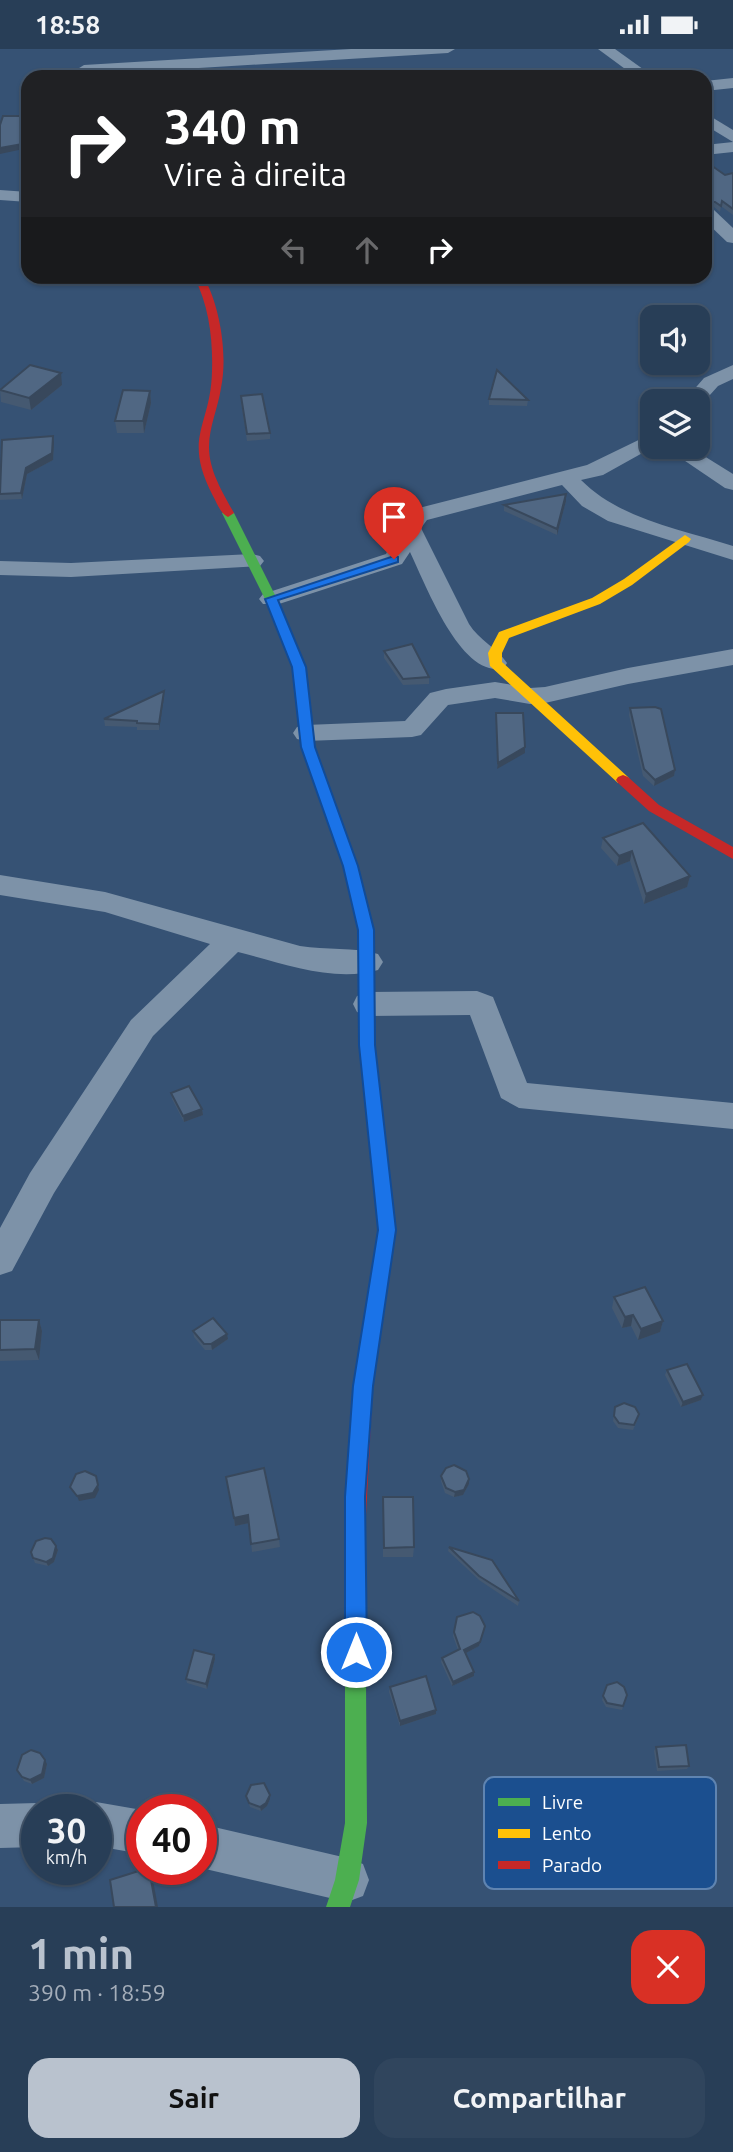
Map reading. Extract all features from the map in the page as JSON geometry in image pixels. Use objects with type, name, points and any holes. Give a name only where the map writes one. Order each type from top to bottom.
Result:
[{"type":"street","points":[[83,69],[448,49]]},
{"type":"street","points":[[605,49],[636,70]]},
{"type":"street","points":[[712,85],[733,83]]},
{"type":"street","points":[[712,123],[733,137]]},
{"type":"street","points":[[712,149],[733,146]]},
{"type":"street","points":[[0,195],[21,196]]},
{"type":"street","points":[[712,218],[733,238]]},
{"type":"street","points":[[204,284],[217,357],[217,382],[203,448],[211,479],[271,599],[299,667],[306,733],[316,774],[351,866],[366,930],[367,1045],[387,1230],[363,1386],[355,1497],[356,1823],[343,1894],[217,1851]]},
{"type":"street","points":[[705,389],[711,382],[733,371]]},
{"type":"street","points":[[271,599],[394,559],[400,553],[410,528],[419,515],[594,470],[640,447]]},
{"type":"street","points":[[694,459],[733,483]]},
{"type":"street","points":[[566,478],[590,501],[616,516],[733,553]]},
{"type":"street","points":[[410,528],[468,642],[495,663],[654,808],[733,854]]},
{"type":"street","points":[[457,624],[504,635],[596,601],[628,582],[685,539]]},
{"type":"street","points":[[0,568],[59,570],[252,561]]},
{"type":"street","points":[[495,663],[495,653],[504,635]]},
{"type":"street","points":[[306,733],[412,729],[439,699],[446,697],[495,690],[530,696],[733,657]]},
{"type":"street","points":[[0,885],[106,902],[232,940],[323,961],[368,962]]},
{"type":"street","points":[[0,1260],[42,1183],[142,1028],[232,940]]},
{"type":"street","points":[[368,1004],[482,1005],[512,1089],[519,1095],[733,1115]]},
{"type":"street","points":[[0,1826],[21,1825]]},
{"type":"building","points":[[3,116],[21,116],[21,144],[0,148],[0,125]]},
{"type":"building","points":[[712,166],[725,175],[733,173],[733,209],[722,201],[721,206],[712,202]]},
{"type":"building","points":[[30,365],[61,373],[29,398],[0,390]]},
{"type":"building","points":[[497,370],[528,400],[489,399]]},
{"type":"building","points":[[123,390],[150,391],[143,421],[115,421]]},
{"type":"building","points":[[262,394],[270,433],[247,434],[241,396]]},
{"type":"building","points":[[53,436],[52,453],[26,468],[21,493],[0,494],[2,440]]},
{"type":"building","points":[[566,494],[557,529],[504,505]]},
{"type":"building","points":[[412,644],[429,677],[403,679],[384,651]]},
{"type":"building","points":[[164,691],[159,724],[104,719]]},
{"type":"building","points":[[630,708],[661,709],[675,770],[655,780],[644,769]]},
{"type":"building","points":[[496,713],[523,713],[525,747],[498,763]]},
{"type":"building","points":[[643,823],[690,876],[646,894],[632,851],[619,856],[603,838]]},
{"type":"building","points":[[189,1086],[202,1109],[183,1116],[171,1093]]},
{"type":"building","points":[[645,1287],[663,1321],[641,1329],[633,1315],[625,1317],[614,1297]]},
{"type":"building","points":[[213,1318],[227,1334],[211,1344],[204,1344],[193,1331]]},
{"type":"building","points":[[0,1320],[39,1320],[35,1349],[0,1350]]},
{"type":"building","points":[[687,1364],[703,1395],[683,1402],[667,1370]]},
{"type":"building","points":[[624,1403],[635,1407],[639,1414],[634,1425],[619,1423],[614,1416],[615,1407]]},
{"type":"building","points":[[454,1465],[466,1471],[469,1479],[464,1490],[455,1492],[446,1488],[441,1476],[446,1468]]},
{"type":"building","points":[[264,1468],[279,1539],[251,1544],[248,1515],[234,1518],[226,1477]]},
{"type":"building","points":[[85,1471],[96,1476],[98,1485],[93,1493],[77,1496],[70,1487],[76,1474]]},
{"type":"building","points":[[383,1497],[413,1497],[414,1547],[384,1548]]},
{"type":"building","points":[[51,1539],[56,1546],[53,1558],[46,1562],[33,1558],[31,1552],[36,1541]]},
{"type":"building","points":[[449,1547],[492,1560],[519,1601],[479,1576]]},
{"type":"building","points":[[473,1612],[480,1616],[485,1626],[480,1642],[464,1650],[474,1672],[453,1682],[442,1658],[460,1649],[454,1632],[457,1617]]},
{"type":"building","points":[[194,1650],[214,1655],[206,1684],[186,1679]]},
{"type":"building","points":[[426,1676],[436,1710],[400,1721],[390,1687]]},
{"type":"building","points":[[617,1682],[624,1687],[627,1695],[623,1706],[607,1703],[603,1696],[607,1685]]},
{"type":"building","points":[[686,1745],[689,1766],[659,1767],[656,1747]]},
{"type":"building","points":[[31,1750],[40,1753],[45,1760],[42,1774],[30,1780],[22,1777],[17,1770],[22,1755]]},
{"type":"building","points":[[264,1783],[270,1795],[266,1803],[260,1807],[249,1803],[246,1796],[251,1785]]},
{"type":"building","points":[[126,1875],[126,1885],[152,1885],[156,1907],[114,1907],[112,1879]]},
{"type":"traffic: fast","points":[[228,513],[271,599],[299,667],[308,747],[351,866],[366,930],[367,1045],[371,1079]]},
{"type":"traffic: fast","points":[[338,1907],[347,1880],[356,1823],[355,1534]]},
{"type":"traffic: slow","points":[[623,780],[495,663],[495,653],[504,635],[596,601],[628,582],[685,539]]},
{"type":"traffic: jam","points":[[203,284],[212,313],[217,359],[217,383],[203,447],[212,481],[228,513]]},
{"type":"traffic: jam","points":[[623,780],[654,808],[733,854]]},
{"type":"traffic: jam","points":[[355,1534],[363,1386],[387,1230],[371,1079]]},
{"type":"route","points":[[356,1652],[355,1497],[363,1386],[387,1230],[367,1045],[366,930],[351,866],[308,747],[299,667],[271,599],[394,559]]}]
